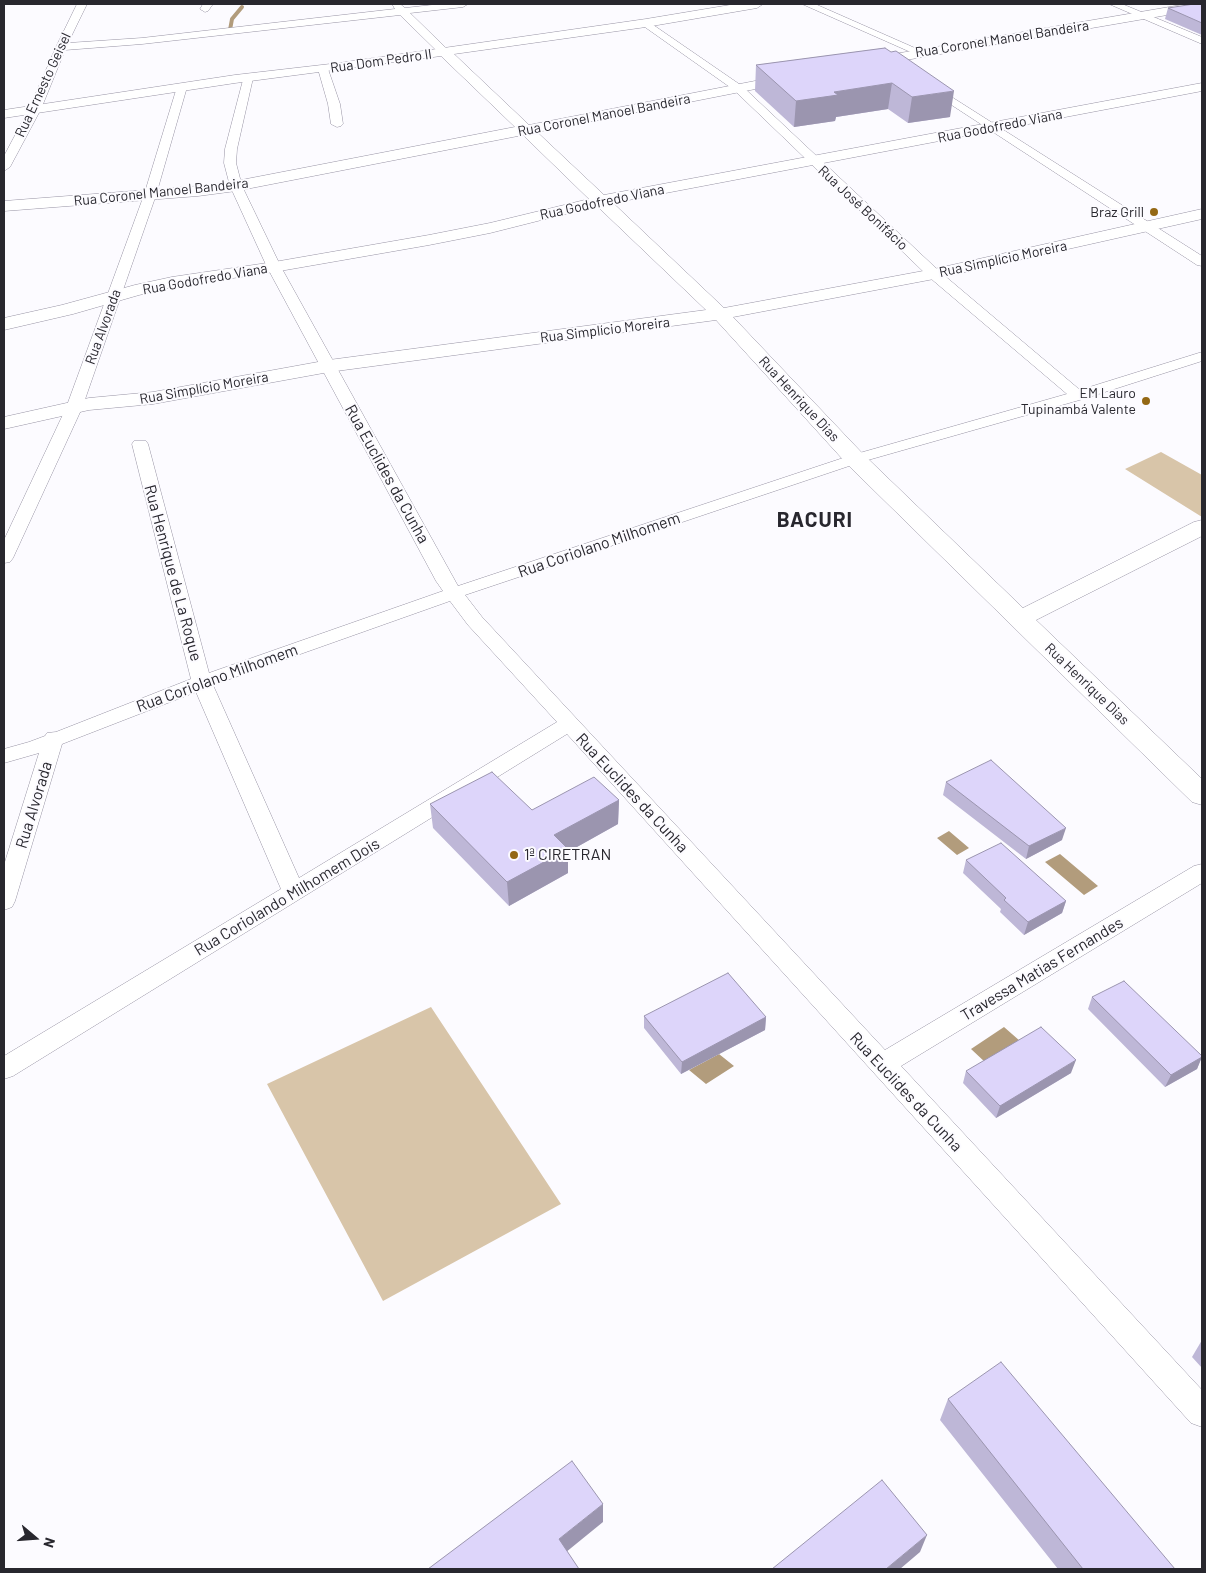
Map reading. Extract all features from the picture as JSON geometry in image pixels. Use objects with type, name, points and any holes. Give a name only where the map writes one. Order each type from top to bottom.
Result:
[{"type":"street","name":"Rua Ernesto Geisel","points":[[4,167],[35,109],[61,47],[82,4]]},
{"type":"street","name":"Rua Henrique Dias","points":[[394,4],[720,314],[855,458],[1202,795]]},
{"type":"street","points":[[61,47],[213,28],[402,12],[463,4]]},
{"type":"street","name":"Rua Dom Pedro II","points":[[4,114],[189,86],[646,23],[757,4]]},
{"type":"street","points":[[807,4],[919,52]]},
{"type":"street","points":[[1114,4],[1202,41]]},
{"type":"street","name":"Rua Coronel Manoel Bandeira","points":[[849,66],[919,52],[1202,5]]},
{"type":"street","name":"Rua José Bonifácio","points":[[646,23],[738,88],[934,274],[1078,396]]},
{"type":"street","points":[[886,58],[901,68]]},
{"type":"street","points":[[323,69],[334,104],[337,124]]},
{"type":"street","name":"Rua Coronel Manoel Bandeira","points":[[4,206],[198,191],[236,186],[526,131],[803,75]]},
{"type":"street","points":[[916,78],[1202,262]]},
{"type":"street","name":"Rua Euclides da Cunha","points":[[242,79],[230,163],[236,186],[274,267],[445,581],[475,621],[1202,1412]]},
{"type":"street","name":"Rua Alvorada","points":[[4,558],[82,406],[114,296],[156,194],[189,86]]},
{"type":"street","name":"Rua Godofredo Viana","points":[[4,324],[172,282],[274,267],[481,229],[600,201],[1202,87]]},
{"type":"street","name":"Rua Simplício Moreira","points":[[4,423],[82,406],[153,398],[329,366],[720,314],[934,274],[1202,214]]},
{"type":"street","name":"Rua Coriolano Milhomem","points":[[4,756],[45,743],[202,682],[454,593],[855,458],[1078,396],[1202,356]]},
{"type":"street","name":"Rua Henrique de La Roque","points":[[140,444],[202,682],[294,893]]},
{"type":"street","points":[[1019,619],[1202,527]]},
{"type":"street","name":"Rua Coriolando Milhomem Dois","points":[[4,1069],[569,724]]},
{"type":"street","name":"Rua Alvorada","points":[[4,901],[45,743]]},
{"type":"street","name":"Travessa Matias Fernandes","points":[[882,1066],[1202,872]]},
{"type":"shaded area","points":[[1161,452],[1202,475],[1202,517],[1125,469]]},
{"type":"shaded area","points":[[949,831],[969,848],[957,855],[937,838]]},
{"type":"shaded area","points":[[1060,854],[1098,886],[1084,895],[1045,862]]},
{"type":"shaded area","points":[[431,1007],[561,1204],[383,1301],[267,1084]]},
{"type":"shaded area","points":[[1004,1027],[1020,1041],[986,1063],[971,1049]]},
{"type":"shaded area","points":[[719,1054],[734,1066],[706,1084],[689,1070]]},
{"type":"building","points":[[1202,4],[1202,23],[1168,8]]},
{"type":"building","points":[[885,48],[891,52],[896,51],[954,91],[912,97],[892,83],[834,92],[838,95],[796,101],[756,65]]},
{"type":"building","points":[[991,760],[1066,828],[1029,846],[946,782]]},
{"type":"building","points":[[492,772],[532,810],[594,777],[619,800],[554,835],[568,849],[507,882],[430,804]]},
{"type":"building","points":[[1001,843],[1066,901],[1028,922],[966,860]]},
{"type":"building","points":[[728,973],[766,1017],[682,1062],[644,1016]]},
{"type":"building","points":[[1124,981],[1202,1057],[1171,1075],[1092,997]]},
{"type":"building","points":[[1041,1027],[1076,1060],[1000,1106],[966,1071]]},
{"type":"building","points":[[1001,1362],[1175,1569],[1083,1569],[948,1399]]},
{"type":"building","points":[[572,1461],[603,1504],[559,1539],[579,1569],[428,1569]]},
{"type":"building","points":[[882,1480],[927,1535],[886,1569],[772,1569]]},
{"type":"waterway","points":[[230,30],[232,19],[242,7]]},
{"type":"place","name":"Braz Grill","points":[[1154,212]]},
{"type":"place","name":"EM Lauro Tupinambá Valente","points":[[1146,401]]},
{"type":"place","name":"1ª CIRETRAN","points":[[514,855]]},
{"type":"district","name":"BACURI","points":[[815,520]]}]
